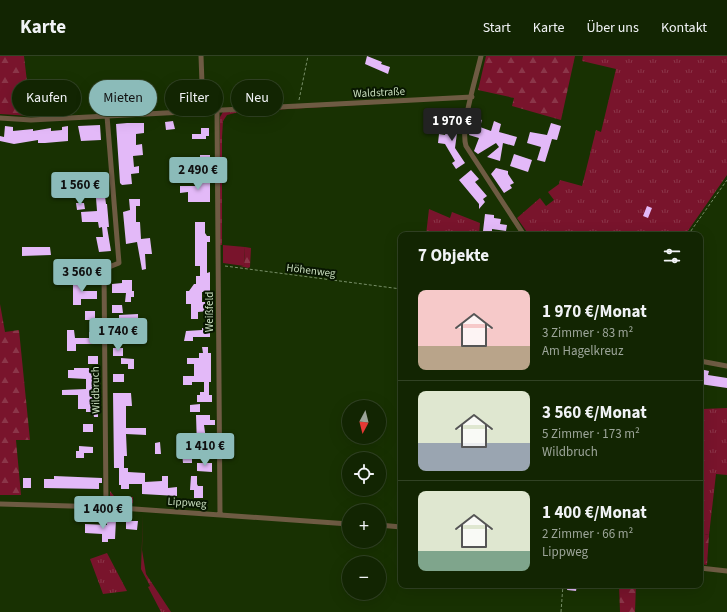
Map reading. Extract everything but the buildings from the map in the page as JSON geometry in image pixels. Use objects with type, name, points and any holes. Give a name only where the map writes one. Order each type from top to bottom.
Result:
[{"type":"street","points":[[201,56],[201,80]]},
{"type":"street","points":[[481,56],[464,134],[466,146],[522,232]]},
{"type":"street","name":"Waldstraße","points":[[223,110],[472,97]]},
{"type":"street","name":"Waldstraße","points":[[0,118],[31,120],[107,116]]},
{"type":"street","name":"Wildbruch","points":[[106,507],[104,269],[119,263],[107,116]]},
{"type":"street","name":"Weißfeld","points":[[217,116],[220,515]]},
{"type":"street","points":[[703,362],[727,366]]},
{"type":"street","name":"Lippweg","points":[[0,504],[106,507],[342,524]]},
{"type":"street","points":[[386,526],[398,527]]},
{"type":"street","points":[[703,568],[727,571]]},
{"type":"path","points":[[299,106],[308,56]]},
{"type":"path","points":[[690,232],[727,180]]},
{"type":"path","name":"Höhenweg","points":[[218,266],[398,289]]},
{"type":"path","points":[[561,612],[563,588]]},
{"type":"green space","points":[[0,56],[24,56],[27,80],[12,80],[12,115],[0,114]]},
{"type":"green space","points":[[486,56],[575,56],[561,120],[512,106],[514,98],[478,90]]},
{"type":"green space","points":[[583,56],[727,56],[727,175],[687,232],[527,232],[517,218],[540,198],[546,206],[554,200],[548,192],[559,184],[560,180],[582,186],[596,130],[601,132],[616,69],[582,61]]},
{"type":"green space","points":[[443,100],[283,109],[283,109]]},
{"type":"green space","points":[[223,112],[231,112],[231,114],[227,115],[223,121],[222,245],[220,245],[220,117],[223,116]]},
{"type":"green space","points":[[429,209],[450,218],[452,212],[480,223],[479,232],[426,232]]},
{"type":"green space","points":[[223,245],[245,247],[244,266],[223,263]]},
{"type":"green space","points":[[245,247],[251,248],[250,267],[248,268],[240,266],[244,266]]},
{"type":"green space","points":[[0,304],[5,332],[19,330],[30,440],[16,440],[21,495],[0,495]]},
{"type":"green space","points":[[727,408],[727,475],[716,474],[709,535],[703,534],[703,409]]},
{"type":"green space","points":[[110,491],[114,496],[133,497],[133,503],[121,505],[115,503],[110,500]]},
{"type":"green space","points":[[143,513],[142,550],[146,574],[171,612],[161,612],[148,587],[150,586],[141,569]]},
{"type":"green space","points":[[703,534],[709,535],[707,565],[703,564]]},
{"type":"green space","points":[[107,553],[127,591],[103,594],[90,559]]},
{"type":"green space","points":[[619,588],[636,588],[635,612],[620,612]]}]
